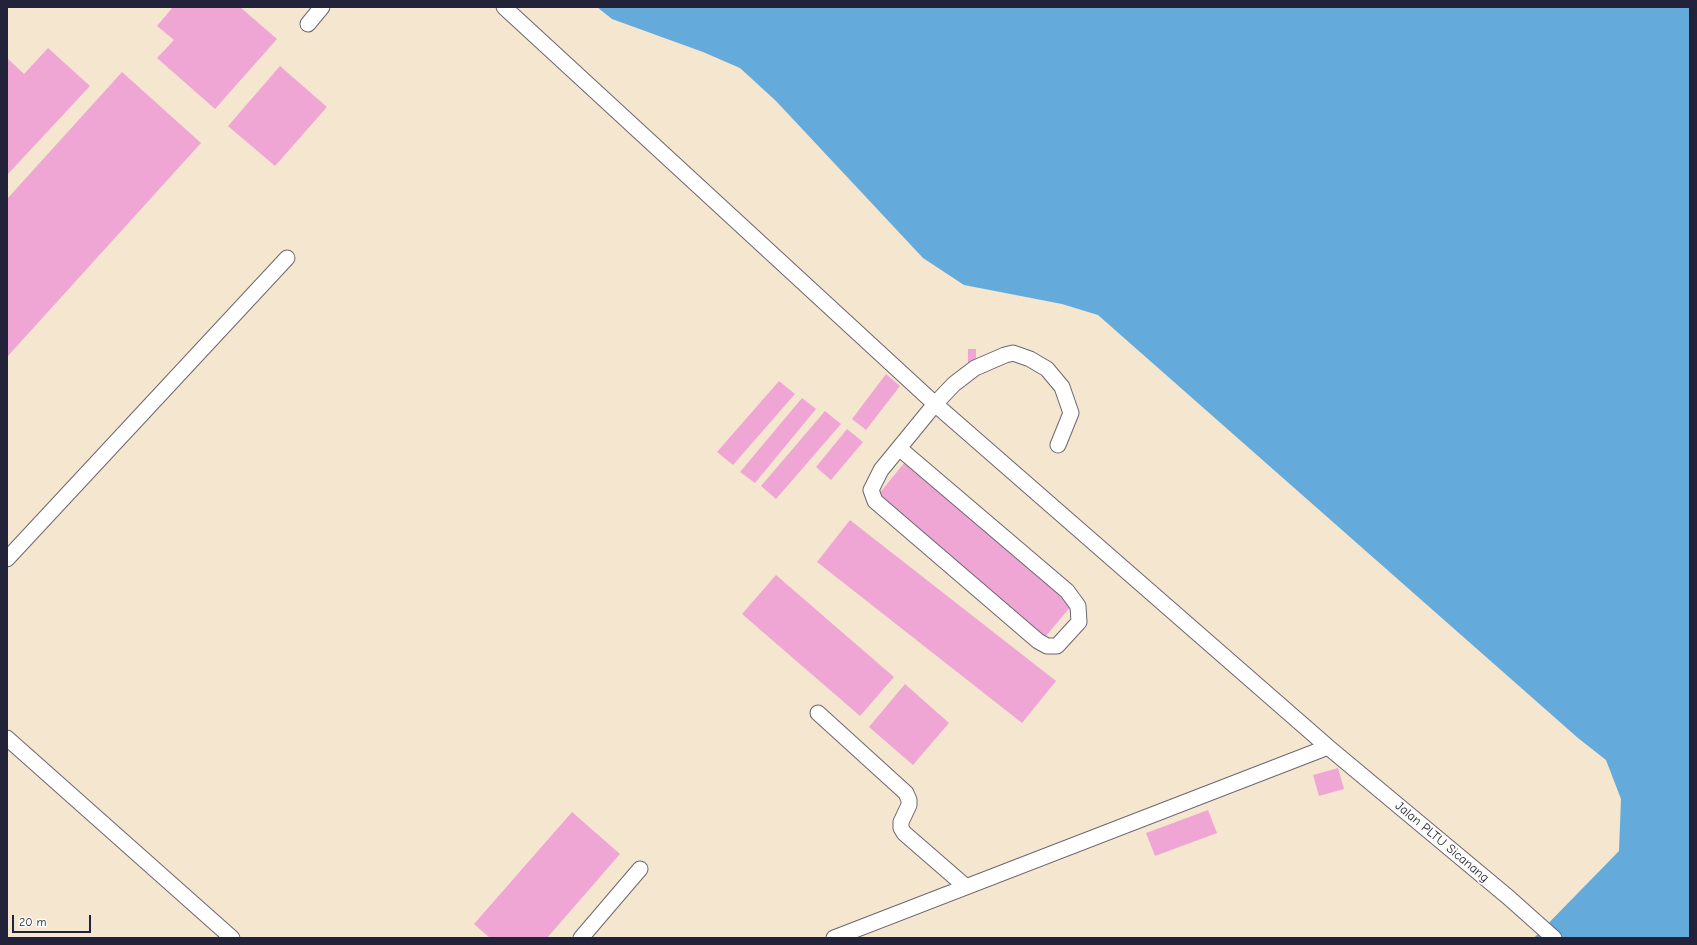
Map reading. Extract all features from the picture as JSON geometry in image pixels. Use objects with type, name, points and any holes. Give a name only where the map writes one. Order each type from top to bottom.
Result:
[{"type":"lane","points":[[308,24],[322,7]]},
{"type":"lane","name":"Jalan PLTU Sicanang","points":[[504,7],[935,404],[1328,747],[1508,897],[1554,938]]},
{"type":"lane","points":[[7,558],[287,258]]},
{"type":"lane","points":[[899,448],[1067,591],[1078,606],[1079,622],[1057,646],[1047,646],[1038,641],[875,501],[871,490],[881,470],[899,448],[935,404],[954,384],[975,368],[1013,353],[1030,359],[1047,369],[1062,387],[1071,413],[1058,445]]},
{"type":"lane","points":[[818,713],[906,793],[909,800],[909,805],[901,822],[901,828],[904,833],[966,886]]},
{"type":"lane","points":[[7,738],[232,938]]},
{"type":"lane","points":[[834,938],[1328,747]]},
{"type":"lane","points":[[581,938],[640,870]]},
{"type":"water","points":[[597,7],[1690,7],[1690,938],[1534,938],[1619,851],[1621,799],[1606,760],[1578,738],[1098,315],[1062,304],[964,285],[923,258],[776,101],[740,68],[703,52],[612,19]]},
{"type":"building","points":[[173,7],[240,7],[277,39],[215,109],[157,58],[174,40],[157,26]]},
{"type":"building","points":[[48,48],[90,86],[7,175],[7,58],[24,74]]},
{"type":"building","points":[[280,66],[327,107],[275,166],[228,126]]},
{"type":"building","points":[[122,72],[201,143],[7,357],[7,199]]},
{"type":"building","points":[[968,349],[976,349],[976,366],[968,366]]},
{"type":"building","points":[[886,374],[900,386],[866,430],[852,419]]},
{"type":"building","points":[[779,381],[795,394],[733,465],[717,452]]},
{"type":"building","points":[[802,398],[816,409],[755,483],[740,472]]},
{"type":"building","points":[[825,411],[841,424],[776,499],[761,486]]},
{"type":"building","points":[[847,429],[863,442],[831,480],[816,467]]},
{"type":"building","points":[[905,462],[1073,604],[1045,637],[878,495]]},
{"type":"building","points":[[850,520],[1056,681],[1022,723],[817,562]]},
{"type":"building","points":[[776,575],[894,677],[860,716],[742,614]]},
{"type":"building","points":[[905,684],[949,723],[913,765],[869,727]]},
{"type":"building","points":[[1338,768],[1344,789],[1319,796],[1313,775]]},
{"type":"building","points":[[1208,810],[1217,833],[1155,856],[1146,833]]},
{"type":"building","points":[[572,812],[620,854],[547,938],[490,938],[474,924]]}]
